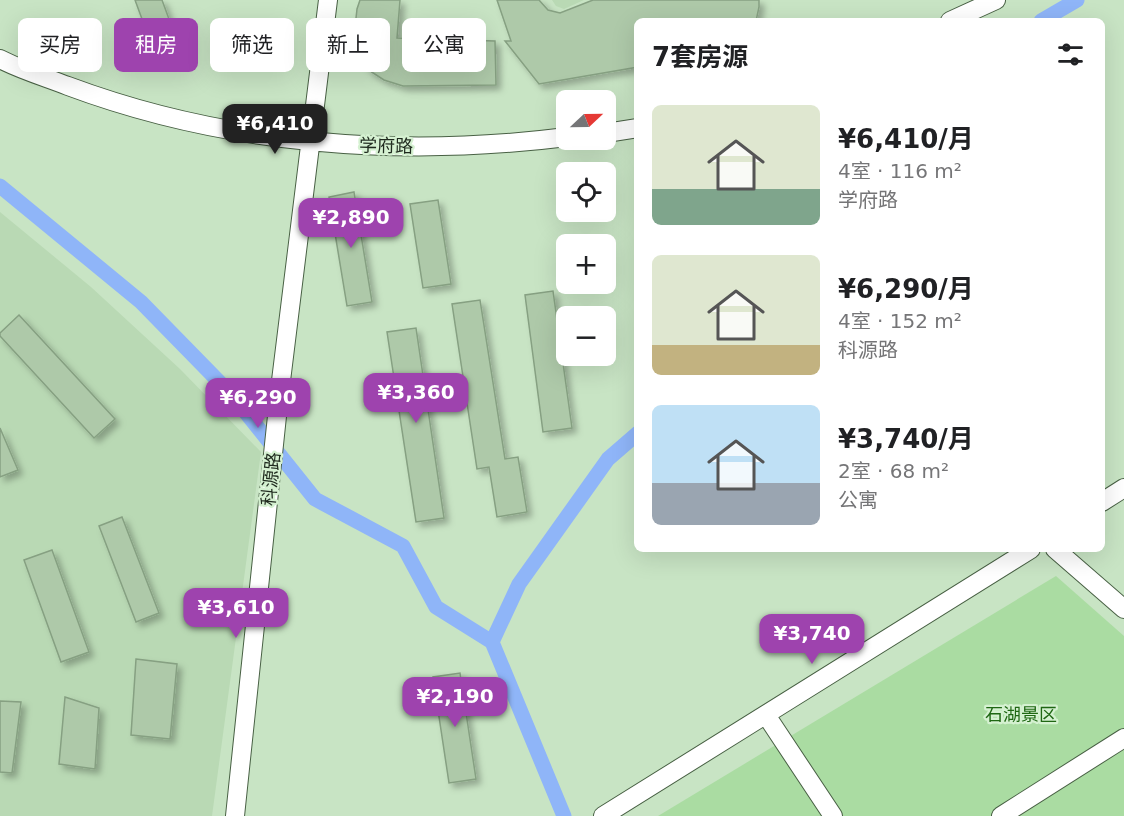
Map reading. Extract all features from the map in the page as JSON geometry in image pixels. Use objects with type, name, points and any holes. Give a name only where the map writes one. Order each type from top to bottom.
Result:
[{"type":"street","name":"科源路","points":[[235,816],[279,397],[328,0]]},
{"type":"street","points":[[957,18],[996,0]]},
{"type":"street","name":"学府路","points":[[0,59],[114,103],[212,126],[310,143],[496,146],[556,139]]},
{"type":"street","points":[[616,131],[634,129]]},
{"type":"street","points":[[1105,500],[1124,488]]},
{"type":"street","points":[[608,813],[1026,552]]},
{"type":"street","points":[[1058,552],[1124,609]]},
{"type":"street","points":[[766,714],[832,816]]},
{"type":"street","points":[[1001,816],[1124,738]]},
{"type":"shaded area","points":[[552,0],[584,0],[564,9],[556,6]]},
{"type":"shaded area","points":[[0,212],[91,287],[180,369],[261,452],[212,816],[0,816]]},
{"type":"green space","name":"石湖景区","points":[[1056,576],[1124,636],[1124,816],[658,816]]},
{"type":"building","points":[[135,0],[162,0],[169,18],[142,18]]},
{"type":"building","points":[[360,0],[400,0],[397,38],[402,38],[402,72],[486,72],[486,41],[495,41],[496,85],[403,86],[384,80],[372,72],[390,72],[390,18],[356,18]]},
{"type":"building","points":[[497,0],[539,0],[548,10],[560,13],[593,0],[759,0],[757,18],[634,18],[634,68],[539,84],[505,41],[511,41]]},
{"type":"building","points":[[354,192],[372,302],[347,306],[329,197]]},
{"type":"building","points":[[438,200],[451,284],[423,288],[410,204]]},
{"type":"building","points":[[553,291],[556,313],[556,366],[563,366],[572,428],[543,432],[525,295]]},
{"type":"building","points":[[480,300],[505,459],[518,457],[527,512],[497,517],[489,467],[477,469],[452,304]]},
{"type":"building","points":[[19,315],[115,419],[94,438],[0,336],[0,333]]},
{"type":"building","points":[[416,328],[444,518],[416,522],[387,332]]},
{"type":"building","points":[[0,428],[18,470],[0,477]]},
{"type":"building","points":[[122,517],[159,613],[136,622],[99,526]]},
{"type":"building","points":[[52,550],[89,652],[61,662],[24,560]]},
{"type":"building","points":[[136,659],[177,664],[170,739],[131,735]]},
{"type":"building","points":[[460,673],[476,779],[449,783],[433,677]]},
{"type":"building","points":[[65,697],[99,708],[95,769],[59,764]]},
{"type":"building","points":[[0,701],[21,702],[12,773],[0,772]]},
{"type":"waterway","points":[[1046,18],[1077,0]]},
{"type":"waterway","points":[[0,186],[141,302],[231,394],[315,499],[403,546],[436,607],[492,642],[564,816]]},
{"type":"waterway","points":[[492,642],[519,584],[608,459],[634,436]]}]
